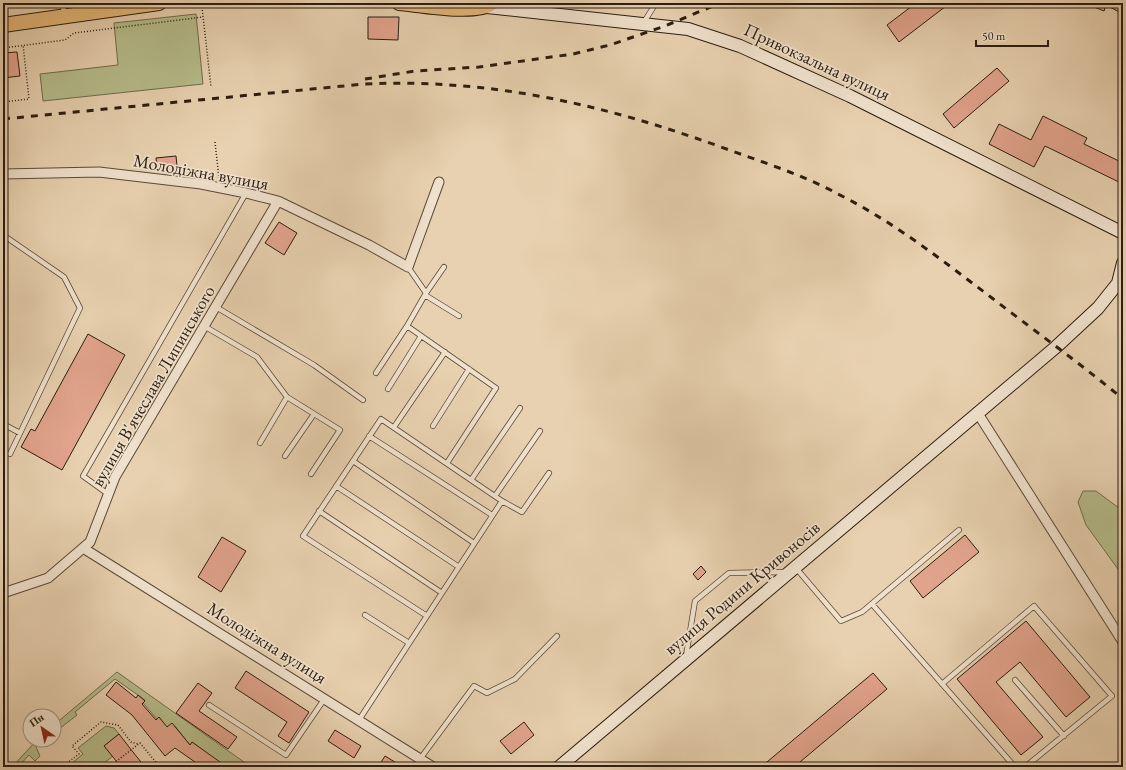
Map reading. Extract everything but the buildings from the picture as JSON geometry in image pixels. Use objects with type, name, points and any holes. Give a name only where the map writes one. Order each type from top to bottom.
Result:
[{"type":"main road","points":[[3,25],[64,10],[159,3]]},
{"type":"main road","name":"Привокзальна вулиця","points":[[399,3],[452,5],[467,9],[490,5],[688,29],[740,46],[850,96],[1123,234]]},
{"type":"main road","name":"вулиця Родини Кривоносів","points":[[559,767],[977,412],[1056,347],[1098,308],[1118,284],[1123,263]]},
{"type":"street","name":"Молодіжна вулиця","points":[[4,174],[99,172],[220,188],[246,193],[278,201],[369,245],[408,267]]},
{"type":"street","points":[[408,267],[439,182]]},
{"type":"street","name":"вулиця В'ячеслава Липинського","points":[[3,593],[48,578],[90,542],[115,477],[278,201]]},
{"type":"street","points":[[977,412],[1123,642]]},
{"type":"street","name":"Молодіжна вулиця","points":[[83,548],[325,698],[433,767]]},
{"type":"lane","points":[[643,24],[656,3]]},
{"type":"lane","points":[[3,188],[4,174]]},
{"type":"lane","points":[[108,494],[83,476],[246,193]]},
{"type":"lane","points":[[3,235],[64,277],[80,308],[10,454]]},
{"type":"lane","points":[[408,267],[425,294],[459,316]]},
{"type":"lane","points":[[376,373],[425,294],[444,267]]},
{"type":"lane","points":[[216,306],[314,366],[363,400]]},
{"type":"lane","points":[[204,326],[257,357],[287,397],[340,430],[311,474]]},
{"type":"lane","points":[[406,326],[496,388],[447,464]]},
{"type":"lane","points":[[388,389],[421,336]]},
{"type":"lane","points":[[394,427],[445,352]]},
{"type":"lane","points":[[433,426],[469,369]]},
{"type":"lane","points":[[260,443],[287,397]]},
{"type":"lane","points":[[471,480],[520,408]]},
{"type":"lane","points":[[285,456],[314,414]]},
{"type":"lane","points":[[427,616],[303,536],[381,418],[502,501],[522,512],[549,472]]},
{"type":"lane","points":[[3,424],[20,433]]},
{"type":"lane","points":[[495,496],[540,431]]},
{"type":"lane","points":[[369,436],[492,515]]},
{"type":"lane","points":[[353,461],[474,543]]},
{"type":"lane","points":[[336,486],[459,567]]},
{"type":"lane","points":[[359,720],[502,501]]},
{"type":"lane","points":[[320,511],[442,593]]},
{"type":"lane","points":[[686,659],[695,601],[730,573],[792,569],[841,621],[862,612],[959,530]]},
{"type":"lane","points":[[872,604],[1014,767]]},
{"type":"lane","points":[[942,684],[1034,606],[1112,696],[1025,767]]},
{"type":"lane","points":[[365,615],[409,643]]},
{"type":"lane","points":[[420,759],[474,686],[487,693],[515,679],[557,636]]},
{"type":"lane","points":[[1015,680],[1064,736]]},
{"type":"lane","points":[[209,705],[286,755],[325,698]]},
{"type":"path","points":[[202,6],[211,86]]},
{"type":"path","points":[[3,48],[65,40],[74,33],[203,17]]},
{"type":"path","points":[[3,102],[29,99],[23,45]]},
{"type":"path","points":[[215,142],[220,188]]},
{"type":"path","points":[[62,767],[79,754],[72,746],[102,722],[118,725],[131,742],[138,744],[140,743],[160,767]]},
{"type":"path","points":[[109,767],[138,744]]},
{"type":"green space","points":[[196,14],[203,84],[43,101],[40,74],[118,65],[114,23]]},
{"type":"green space","points":[[1083,491],[1096,491],[1123,511],[1123,576],[1086,525],[1078,502]]},
{"type":"green space","points":[[117,672],[251,767],[225,767],[192,742],[190,745],[175,726],[164,730],[164,724],[159,717],[157,719],[143,703],[145,700],[115,679],[75,712],[77,715],[62,727],[62,718]]},
{"type":"green space","points":[[106,726],[114,728],[119,734],[104,746],[113,756],[99,767],[87,767],[83,763],[78,767],[67,767],[83,754],[78,748]]},
{"type":"green space","points":[[30,748],[36,748],[40,756],[35,761],[29,755],[18,767],[12,767]]},
{"type":"railway","points":[[365,79],[415,71],[479,67],[573,54],[610,45],[665,26],[720,3]]},
{"type":"railway","points":[[3,119],[364,84],[412,83],[505,91],[551,98],[596,108],[686,135],[773,166],[813,182],[859,205],[898,229],[937,256],[1123,399]]}]
